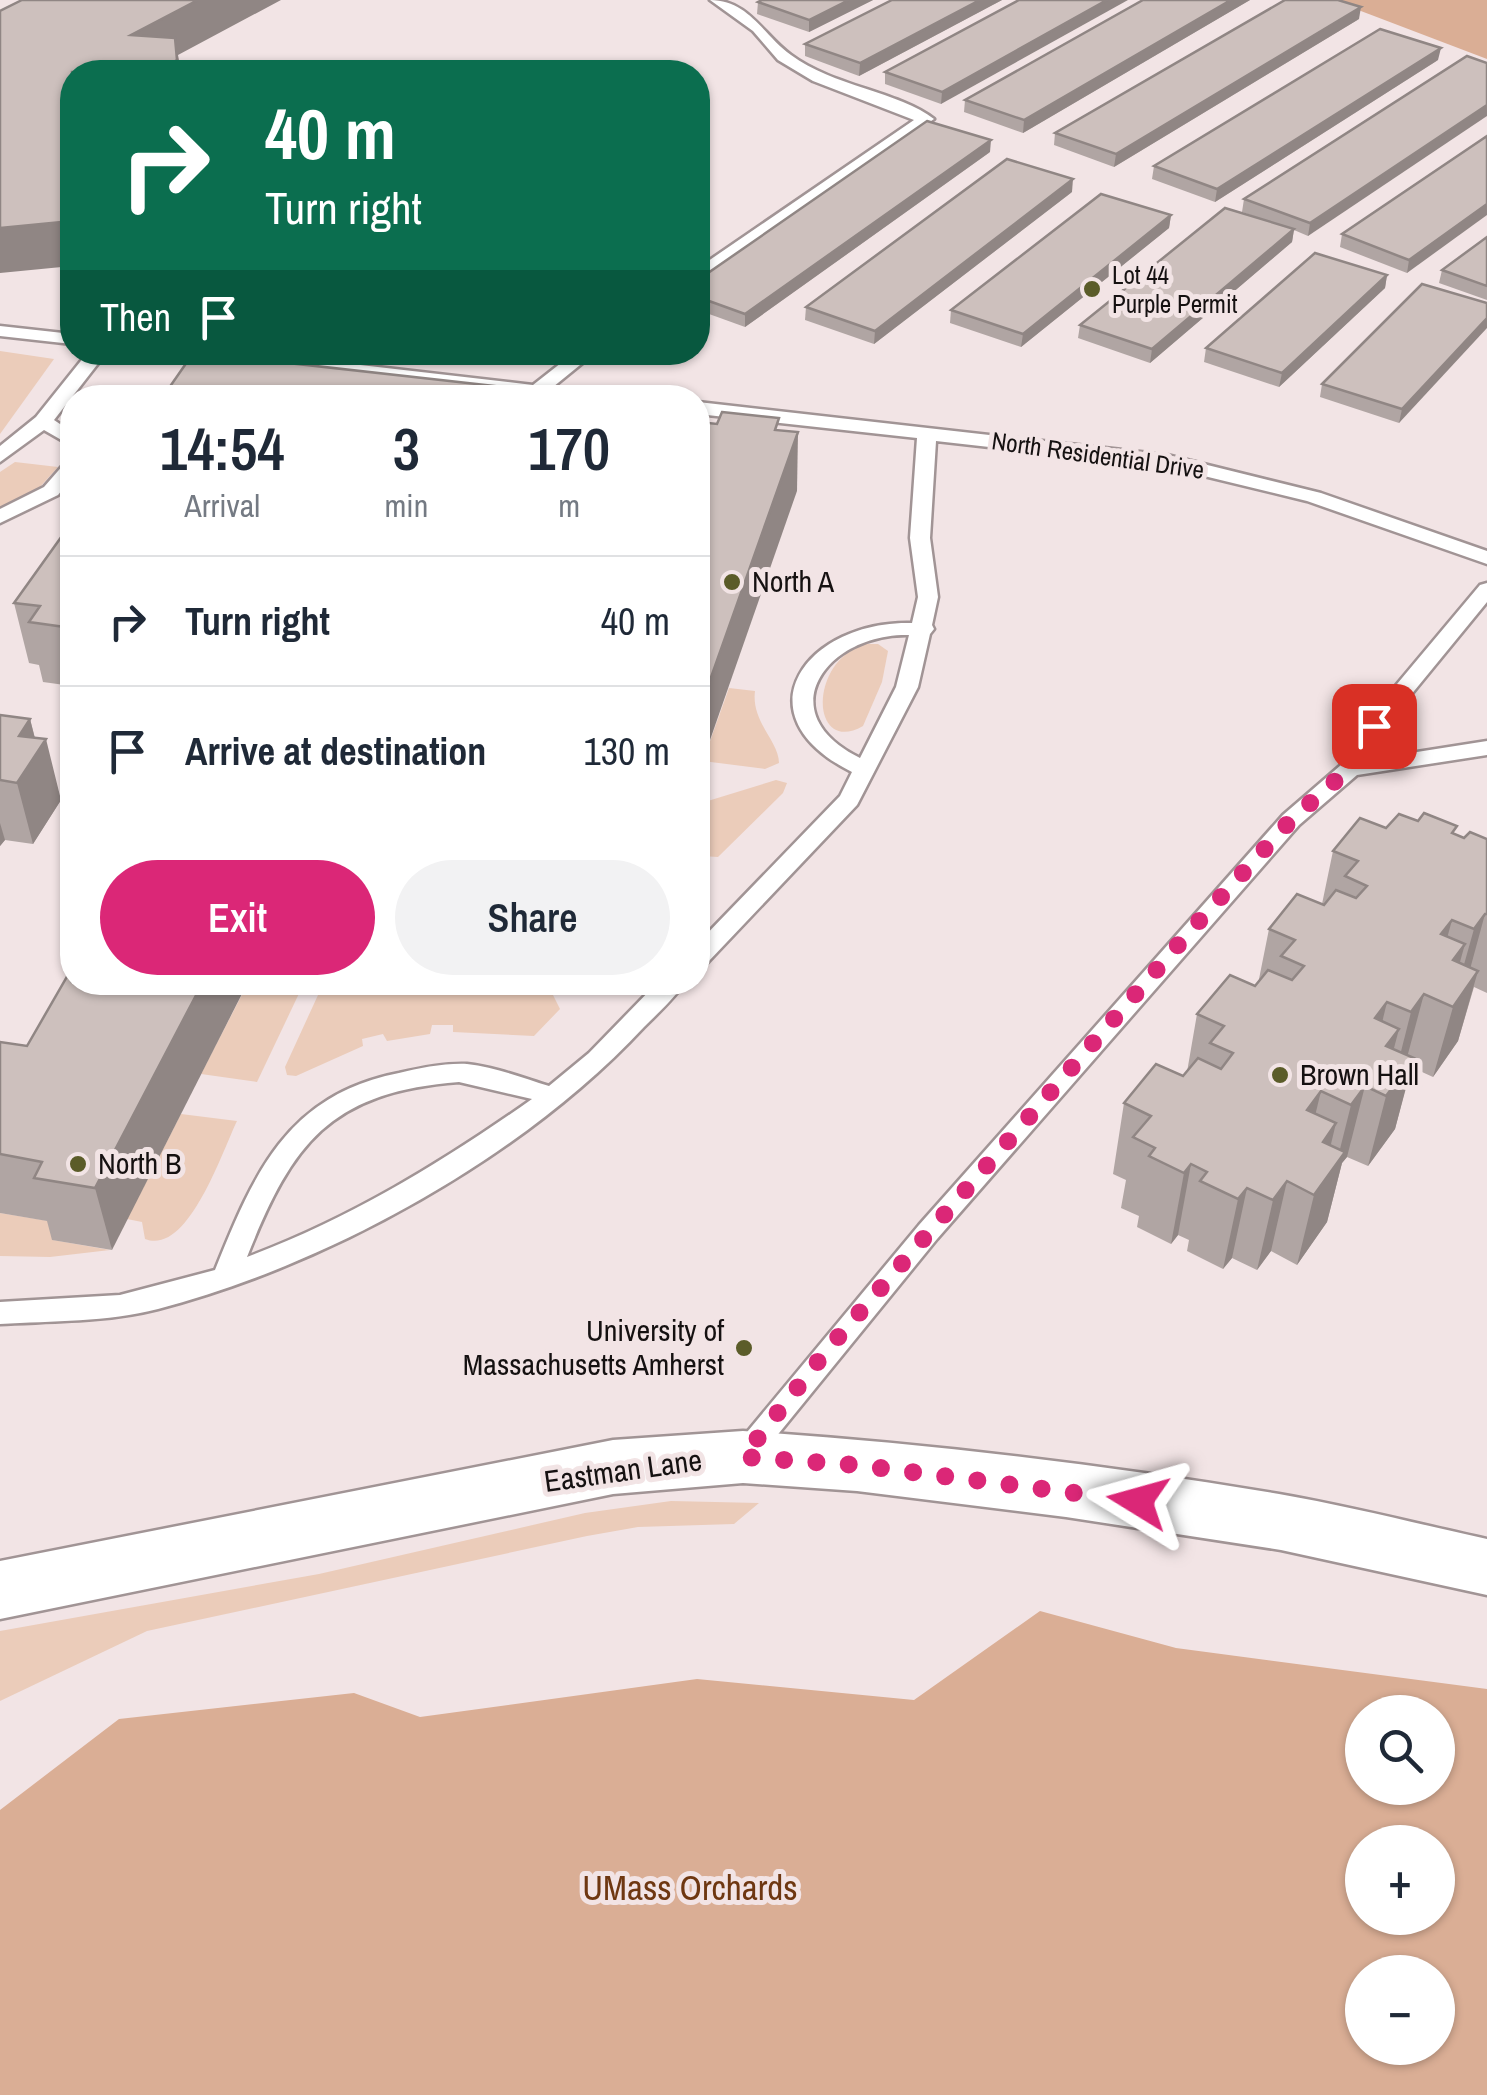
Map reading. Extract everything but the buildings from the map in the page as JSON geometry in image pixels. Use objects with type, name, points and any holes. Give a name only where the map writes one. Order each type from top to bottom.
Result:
[{"type":"street","name":"Eastman Lane","points":[[0,1590],[613,1467],[743,1457],[857,1465],[1281,1522],[1487,1567]]},
{"type":"lane","points":[[710,267],[926,119],[818,78],[783,56],[758,28],[718,0]]},
{"type":"lane","points":[[0,331],[60,338]]},
{"type":"lane","points":[[72,385],[88,365]]},
{"type":"lane","points":[[311,365],[492,385]]},
{"type":"lane","points":[[544,385],[571,365]]},
{"type":"lane","points":[[0,456],[43,421],[60,400]]},
{"type":"lane","name":"North Residential Drive","points":[[710,409],[1148,458],[1239,476],[1314,497],[1487,558]]},
{"type":"lane","points":[[43,421],[60,432]]},
{"type":"lane","points":[[710,945],[833,819],[866,770],[907,688],[924,628],[928,596],[920,538],[926,433]]},
{"type":"lane","points":[[0,517],[51,492],[60,481]]},
{"type":"lane","points":[[743,1457],[827,1350],[1191,930],[1291,820],[1350,768],[1374,726],[1487,589]]},
{"type":"lane","points":[[866,770],[821,745],[804,719],[803,685],[820,658],[848,640],[870,631],[924,628]]},
{"type":"lane","points":[[1350,768],[1487,748]]},
{"type":"lane","points":[[0,1313],[82,1309],[157,1298],[304,1243],[433,1179],[554,1096],[590,1066],[659,995]]},
{"type":"lane","points":[[226,1275],[260,1191],[290,1141],[334,1104],[394,1081],[469,1073],[554,1096]]},
{"type":"shaded area","points":[[0,351],[54,359],[0,434]]},
{"type":"shaded area","points":[[15,462],[58,467],[39,488],[0,508],[0,472]]},
{"type":"shaded area","points":[[865,644],[878,644],[888,651],[882,682],[863,726],[846,732],[833,728],[825,718],[825,686],[846,654]]},
{"type":"shaded area","points":[[729,688],[755,691],[757,712],[779,763],[765,769],[710,762],[710,741]]},
{"type":"shaded area","points":[[776,780],[787,783],[783,793],[718,857],[710,857],[710,800]]},
{"type":"shaded area","points":[[242,995],[298,995],[257,1082],[201,1074]]},
{"type":"shaded area","points":[[318,995],[553,995],[560,1009],[534,1036],[453,1032],[453,1025],[432,1025],[430,1034],[387,1041],[383,1034],[362,1039],[363,1046],[296,1076],[287,1075],[285,1067]]},
{"type":"shaded area","points":[[181,1114],[237,1121],[202,1198],[189,1217],[161,1240],[145,1239],[142,1222],[127,1219]]},
{"type":"shaded area","points":[[0,1213],[61,1223],[53,1240],[110,1250],[50,1257],[0,1256]]},
{"type":"shaded area","points":[[671,1501],[759,1503],[734,1524],[638,1527],[587,1536],[147,1631],[0,1701],[0,1631],[319,1574],[585,1513]]},
{"type":"green space","points":[[1332,0],[1487,0],[1487,59]]},
{"type":"green space","name":"UMass Orchards","points":[[1040,1611],[1176,1648],[1487,1689],[1487,2095],[0,2095],[0,1810],[119,1719],[354,1693],[420,1717],[697,1679],[914,1700]]},
{"type":"place","name":"Lot 44 Purple Permit","points":[[1092,289]]},
{"type":"place","name":"North A","points":[[732,582]]},
{"type":"place","name":"Brown Hall","points":[[1280,1075]]},
{"type":"place","name":"North B","points":[[78,1164]]},
{"type":"place","name":"University of Massachusetts Amherst","points":[[744,1348]]},
{"type":"route","points":[[1138,1501],[857,1465],[743,1457],[827,1350],[1191,930],[1291,820],[1350,768],[1374,726]]}]
